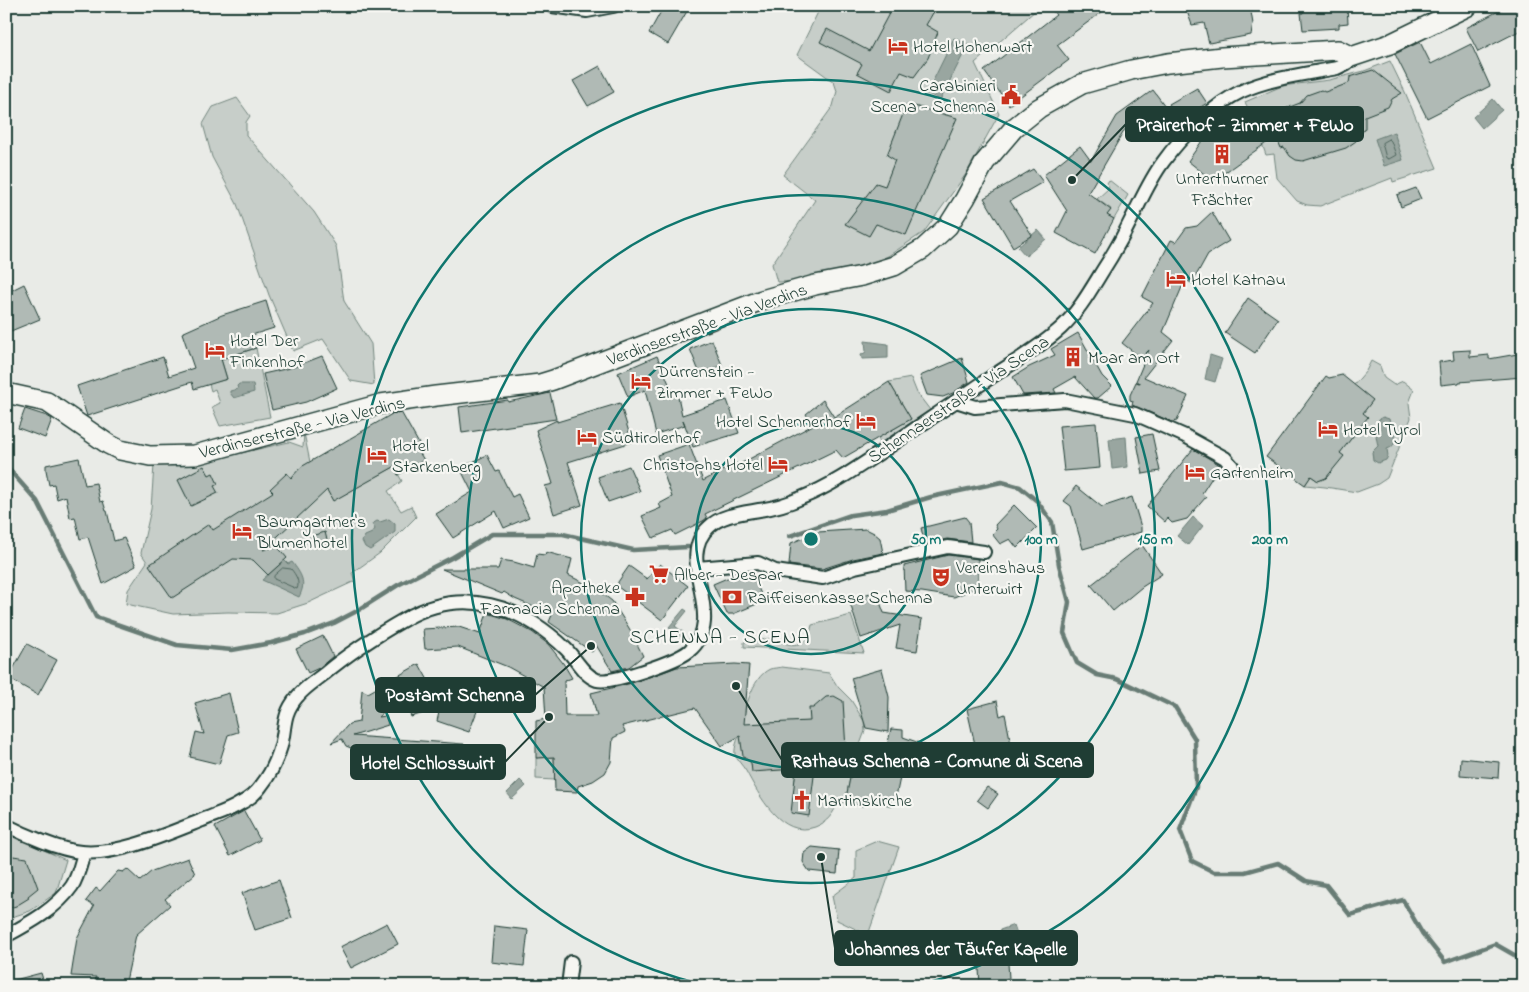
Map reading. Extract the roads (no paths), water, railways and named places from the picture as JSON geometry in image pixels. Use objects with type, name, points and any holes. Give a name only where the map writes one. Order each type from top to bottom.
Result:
[{"type":"street","points":[[552,6],[587,11],[614,6]]},
{"type":"street","name":"Schennaerstraße - Via Scena","points":[[697,568],[696,554],[698,545],[704,531],[716,522],[747,512],[780,506],[814,492],[854,470],[990,378],[1032,352],[1062,326],[1087,298],[1120,245],[1162,162],[1204,117],[1231,97],[1246,89],[1265,83],[1337,68],[1347,63],[1348,58],[1390,44],[1468,6]]},
{"type":"street","name":"Verdinserstraße - Via Verdins","points":[[6,393],[48,402],[108,444],[120,450],[150,456],[195,455],[382,404],[540,384],[563,377],[762,300],[815,285],[862,276],[894,266],[923,249],[948,226],[966,199],[985,162],[1014,128],[1039,108],[1082,84],[1131,70],[1222,58],[1338,50],[1346,54],[1348,58]]},
{"type":"street","points":[[956,401],[975,407],[1065,400],[1135,414],[1185,436],[1225,458],[1232,466]]},
{"type":"street","points":[[6,825],[72,851],[84,853],[110,851],[174,832],[246,801],[259,789],[270,773],[281,747],[284,721],[290,706],[300,692],[366,643],[428,607],[460,601],[495,606],[511,612],[538,626],[555,639],[570,652],[588,675],[596,680],[605,681],[647,670],[684,655],[693,649],[700,638],[705,624],[704,605],[697,568],[755,563],[775,571],[823,578],[855,567],[948,547],[984,552]]},
{"type":"street","points":[[6,936],[36,920],[58,902],[72,886],[84,853]]},
{"type":"street","points":[[568,986],[571,962]]},
{"type":"water","points":[[954,38],[968,45],[940,100],[927,93]]},
{"type":"water","points":[[1493,99],[1502,110],[1482,128],[1473,117]]},
{"type":"water","points":[[1394,132],[1403,160],[1384,166],[1375,139]]},
{"type":"water","points":[[1038,230],[1046,239],[1026,256],[1018,247]]},
{"type":"water","points":[[865,341],[888,344],[888,358],[862,359],[861,355],[866,352]]},
{"type":"water","points":[[1210,355],[1222,359],[1215,382],[1205,379]]},
{"type":"water","points":[[239,384],[253,384],[254,392],[234,398],[230,391],[238,389],[237,386]]},
{"type":"water","points":[[1383,417],[1389,419],[1388,429],[1395,434],[1396,439],[1393,445],[1387,449],[1388,456],[1386,460],[1378,463],[1373,460],[1372,452],[1378,446],[1376,436],[1381,430],[1377,422]]},
{"type":"water","points":[[1126,437],[1128,467],[1112,469],[1109,439]]},
{"type":"water","points":[[1193,517],[1203,526],[1188,545],[1177,536]]},
{"type":"water","points":[[389,519],[395,524],[395,532],[370,550],[365,547],[362,541],[365,536],[372,533],[375,529],[372,524]]},
{"type":"water","points":[[284,560],[288,564],[292,562],[302,578],[303,587],[299,597],[262,580]]},
{"type":"water","points":[[684,609],[687,611],[675,626],[684,633],[681,637],[669,627]]},
{"type":"water","points":[[520,780],[526,786],[512,799],[507,793]]},
{"type":"water","points":[[1014,925],[1022,948],[1015,950],[1017,956],[1010,958],[1000,930]]},
{"type":"waterway","points":[[6,466],[37,501],[96,617],[177,645],[232,650],[271,643],[305,634],[334,623],[357,611],[398,585],[453,557],[492,534],[563,534],[633,550],[688,547]]},
{"type":"waterway","points":[[790,536],[851,515],[887,510],[931,497],[1002,482],[1020,487],[1037,501],[1052,522],[1059,565],[1069,602],[1064,633],[1077,663],[1097,675],[1117,679],[1175,707],[1195,739],[1196,787],[1180,830],[1192,861],[1214,872],[1245,872],[1278,863],[1306,881],[1326,885],[1350,915],[1403,900],[1422,933],[1445,962],[1495,944],[1516,956],[1523,968]]},
{"type":"place","name":"Hotel Hohenwart","points":[[898,46]]},
{"type":"place","name":"Carabinieri Scena - Schenna","points":[[1011,95]]},
{"type":"place","name":"Unterthurner Frächter","points":[[1222,154]]},
{"type":"place","name":"Prairerhof - Zimmer + FeWo","points":[[1072,180]]},
{"type":"place","name":"Hotel Katnau","points":[[1176,279]]},
{"type":"place","name":"Hotel Der Finkenhof","points":[[215,350]]},
{"type":"place","name":"Moar am Ort","points":[[1073,357]]},
{"type":"place","name":"Dürrenstein - Zimmer + FeWo","points":[[641,381]]},
{"type":"place","name":"Hotel Schennerhof","points":[[866,421]]},
{"type":"place","name":"Hotel Tyrol","points":[[1328,429]]},
{"type":"place","name":"Südtirolerhof","points":[[587,437]]},
{"type":"place","name":"Hotel Starkenberg","points":[[377,455]]},
{"type":"place","name":"Christophs Hotel","points":[[778,464]]},
{"type":"place","name":"Gartenheim","points":[[1195,472]]},
{"type":"place","name":"Baumgartner's Blumenhotel","points":[[242,531]]},
{"type":"place","name":"Alber - Despar","points":[[659,574]]},
{"type":"place","name":"Vereinshaus Unterwirt","points":[[941,577]]},
{"type":"place","name":"Apotheke Farmacia Schenna","points":[[635,597]]},
{"type":"place","name":"Raiffeisenkasse Schenna","points":[[732,597]]},
{"type":"place","name":"Postamt Schenna","points":[[591,646]]},
{"type":"place","name":"Rathaus Schenna - Comune di Scena","points":[[736,686]]},
{"type":"place","name":"Hotel Schlosswirt","points":[[549,717]]},
{"type":"place","name":"Martinskirche","points":[[802,800]]},
{"type":"place","name":"Johannes der Täufer Kapelle","points":[[821,857]]},
{"type":"district","name":"SCHENNA - SCENA","points":[[720,636]]}]
